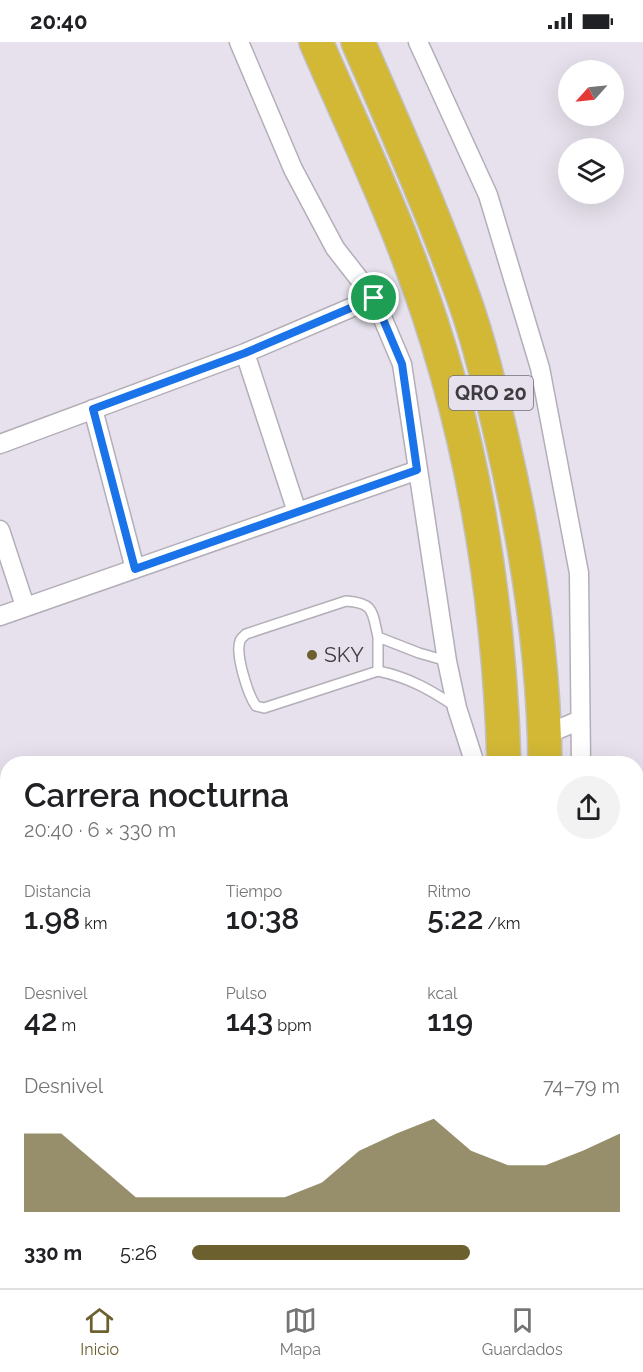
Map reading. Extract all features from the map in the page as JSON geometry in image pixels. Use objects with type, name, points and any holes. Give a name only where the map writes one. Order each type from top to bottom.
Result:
[{"type":"highway","name":"QRO 20","points":[[316,42],[408,254],[465,440],[489,567],[497,636],[504,756]]},
{"type":"highway","name":"QRO 20","points":[[358,42],[427,203],[460,289],[492,395],[514,489],[528,566],[538,639],[545,749]]},
{"type":"highway","points":[[439,350],[454,483],[471,572],[480,646],[485,756]]},
{"type":"street","points":[[239,42],[293,169],[335,248],[374,298],[402,364],[447,661],[457,708],[472,756]]},
{"type":"street","points":[[418,42],[488,195],[540,368],[579,573],[581,756]]},
{"type":"street","points":[[0,444],[245,353],[374,298]]},
{"type":"street","points":[[245,353],[297,512]]},
{"type":"street","points":[[93,409],[135,569]]},
{"type":"street","points":[[0,615],[417,470]]},
{"type":"street","points":[[0,530],[25,606]]},
{"type":"street","points":[[545,749],[580,720]]},
{"type":"lane","points":[[378,670],[378,637],[371,610],[362,602],[346,601],[246,634],[239,642],[239,653],[249,697],[256,706],[264,708],[378,670],[429,688],[457,708]]},
{"type":"lane","points":[[378,637],[447,661]]},
{"type":"place","name":"SKY","points":[[312,655]]},
{"type":"route","points":[[374,298],[402,364],[417,470],[135,569],[93,409],[245,353],[374,298]]}]
